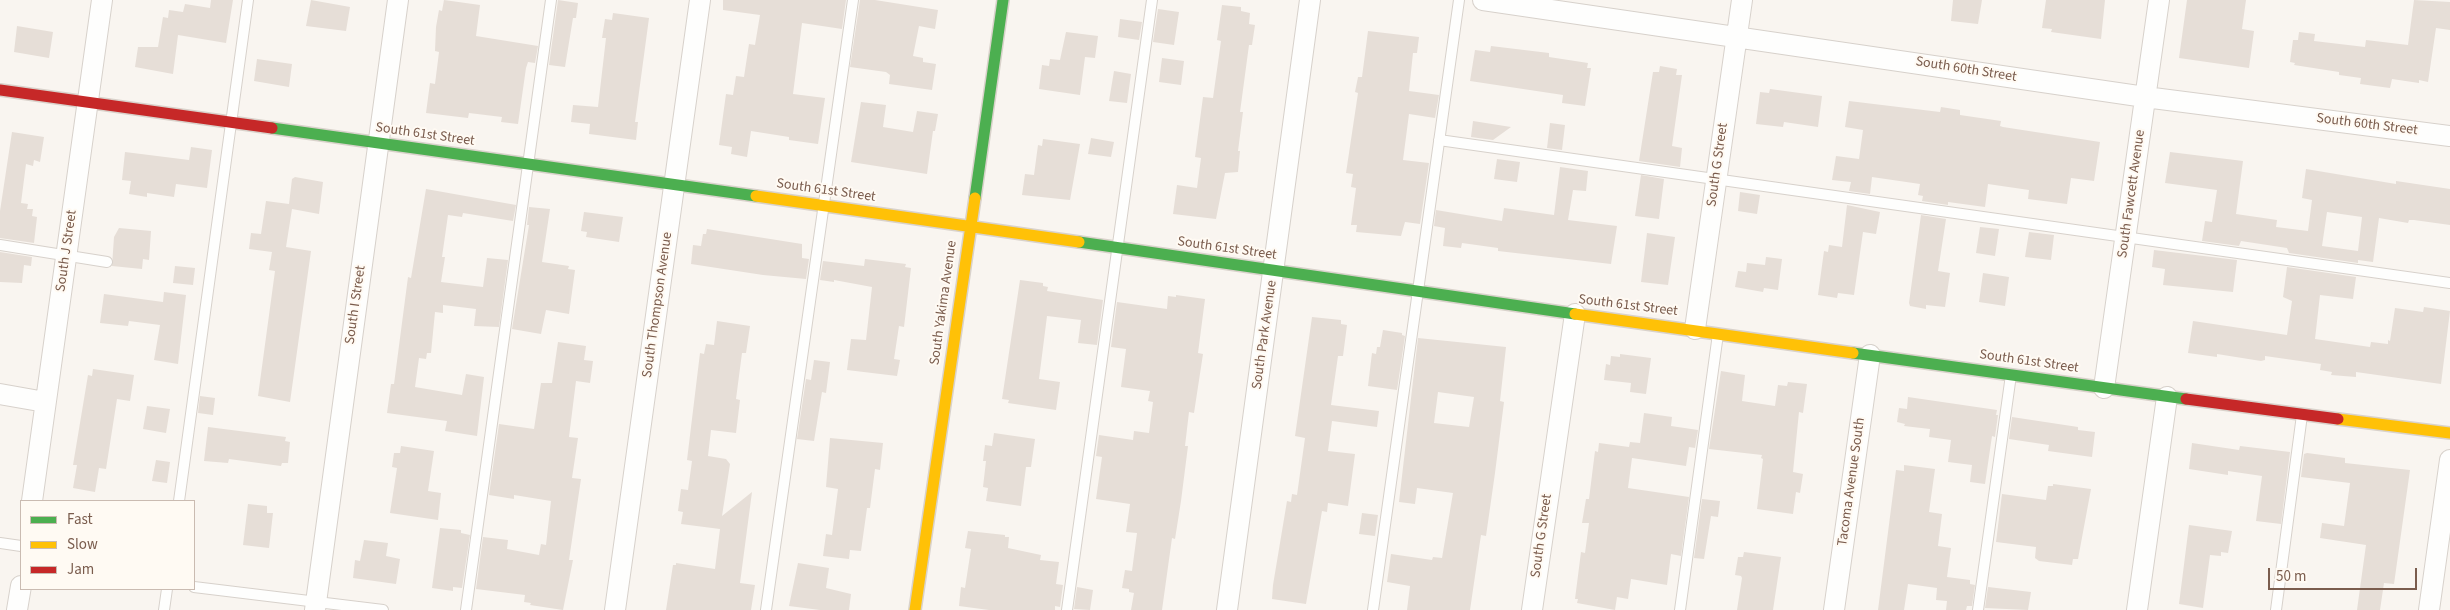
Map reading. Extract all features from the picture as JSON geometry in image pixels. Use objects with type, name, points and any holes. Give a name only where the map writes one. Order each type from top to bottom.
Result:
[{"type":"street","name":"South J Street","points":[[32,500],[102,0]]},
{"type":"street","name":"South I Street","points":[[315,606],[398,0]]},
{"type":"street","name":"South Thompson Avenue","points":[[615,610],[700,0]]},
{"type":"street","name":"South Yakima Avenue","points":[[915,610],[1003,0]]},
{"type":"street","name":"South Park Avenue","points":[[1227,610],[1310,0]]},
{"type":"street","name":"South 60th Street","points":[[1483,0],[2145,97],[2450,136]]},
{"type":"street","name":"South G Street","points":[[1695,329],[1742,0]]},
{"type":"street","name":"South Fawcett Avenue","points":[[2104,388],[2159,0]]},
{"type":"street","name":"South 61st Street","points":[[0,90],[88,104],[970,226],[1417,292],[1695,329],[2168,397],[2450,433]]},
{"type":"street","name":"South G Street","points":[[1532,610],[1575,314]]},
{"type":"street","name":"Tacoma Avenue South","points":[[1834,610],[1870,355]]},
{"type":"street","points":[[0,394],[45,402]]},
{"type":"street","points":[[2137,610],[2168,397]]},
{"type":"street","points":[[2429,610],[2450,460]]},
{"type":"street","points":[[17,610],[20,590]]},
{"type":"lane","points":[[179,500],[248,0]]},
{"type":"lane","points":[[466,610],[551,0]]},
{"type":"lane","points":[[766,610],[853,0]]},
{"type":"lane","points":[[1067,610],[1152,0]]},
{"type":"lane","points":[[1373,610],[1459,0]]},
{"type":"lane","points":[[1439,140],[2450,283]]},
{"type":"lane","points":[[0,245],[107,262]]},
{"type":"lane","points":[[1680,610],[1718,333]]},
{"type":"lane","points":[[1978,610],[2011,374]]},
{"type":"lane","points":[[2276,610],[2302,414]]},
{"type":"lane","points":[[0,543],[20,546]]},
{"type":"lane","points":[[195,587],[315,606],[383,610]]},
{"type":"lane","points":[[164,610],[167,590]]},
{"type":"building","points":[[211,0],[233,0],[226,43],[178,35],[173,74],[135,67],[138,47],[158,47],[163,17],[168,18],[169,10],[183,12],[185,4],[210,8]]},
{"type":"building","points":[[311,0],[350,7],[346,31],[306,26]]},
{"type":"building","points":[[444,0],[480,5],[476,36],[538,46],[535,63],[528,62],[526,68],[518,124],[501,122],[502,117],[469,113],[468,118],[426,113],[430,83],[435,84],[439,52],[435,51],[436,27],[439,10],[442,11]]},
{"type":"building","points":[[558,0],[578,3],[576,18],[573,18],[565,67],[549,65]]},
{"type":"building","points":[[723,0],[846,0],[842,29],[802,23],[793,94],[825,98],[818,144],[789,140],[789,137],[751,131],[747,157],[731,154],[732,147],[719,145],[726,94],[733,95],[736,76],[744,77],[749,44],[755,45],[760,15],[723,10]]},
{"type":"building","points":[[860,0],[875,0],[938,10],[935,29],[919,26],[913,56],[923,58],[923,62],[936,64],[932,90],[889,84],[890,75],[886,72],[850,67]]},
{"type":"building","points":[[1953,0],[1982,0],[1978,24],[1951,21]]},
{"type":"building","points":[[2046,0],[2105,0],[2101,39],[2051,32],[2052,29],[2042,28]]},
{"type":"building","points":[[2187,0],[2246,0],[2242,29],[2254,31],[2249,68],[2179,58]]},
{"type":"building","points":[[2414,0],[2450,2],[2450,30],[2436,28],[2428,82],[2419,80],[2419,83],[2392,79],[2390,88],[2360,84],[2361,78],[2339,75],[2339,72],[2294,65],[2295,63],[2290,62],[2293,40],[2298,40],[2299,32],[2315,34],[2314,41],[2365,47],[2366,40],[2408,45]]},
{"type":"building","points":[[1222,5],[1241,7],[1241,11],[1250,13],[1249,24],[1255,25],[1252,45],[1249,45],[1240,112],[1243,112],[1238,151],[1240,151],[1238,172],[1225,173],[1216,219],[1173,214],[1177,185],[1197,188],[1201,158],[1195,157],[1203,97],[1213,98],[1221,41],[1217,40]]},
{"type":"building","points":[[1158,9],[1179,12],[1174,45],[1153,42]]},
{"type":"building","points":[[613,13],[649,18],[635,122],[638,122],[636,140],[589,134],[590,124],[571,122],[573,105],[598,107],[606,38],[602,38],[605,19],[612,20]]},
{"type":"building","points":[[1120,19],[1142,22],[1139,40],[1118,37]]},
{"type":"building","points":[[17,26],[53,32],[49,58],[14,52]]},
{"type":"building","points":[[1368,31],[1419,37],[1417,53],[1413,53],[1409,91],[1439,95],[1435,118],[1409,114],[1403,160],[1429,163],[1420,224],[1405,222],[1401,236],[1356,232],[1357,225],[1351,225],[1356,188],[1351,187],[1353,174],[1346,173],[1358,93],[1355,92],[1358,77],[1362,77]]},
{"type":"building","points":[[1066,32],[1098,36],[1095,58],[1085,57],[1080,95],[1039,89],[1042,65],[1049,66],[1050,59],[1060,60]]},
{"type":"building","points":[[1491,46],[1549,53],[1549,57],[1588,63],[1587,68],[1591,68],[1585,106],[1562,103],[1563,95],[1470,81],[1475,50],[1490,52]]},
{"type":"building","points":[[1162,58],[1184,61],[1181,85],[1159,82]]},
{"type":"building","points":[[257,59],[292,64],[289,87],[254,81]]},
{"type":"building","points":[[1660,66],[1677,69],[1676,75],[1682,75],[1672,146],[1682,148],[1680,167],[1639,161],[1653,72],[1659,72]]},
{"type":"building","points":[[1114,71],[1131,74],[1127,103],[1109,101]]},
{"type":"building","points":[[1770,89],[1822,96],[1818,127],[1784,122],[1783,127],[1756,124],[1760,92],[1769,93]]},
{"type":"building","points":[[1849,101],[1940,112],[1941,107],[1960,110],[1960,115],[2001,121],[2000,126],[2003,127],[2100,142],[2094,181],[2071,178],[2067,204],[2028,199],[2029,190],[1988,184],[1985,207],[1948,202],[1948,205],[1922,201],[1923,196],[1918,195],[1920,184],[1872,177],[1870,194],[1849,191],[1851,182],[1832,180],[1836,156],[1859,159],[1863,130],[1845,127]]},
{"type":"building","points":[[861,102],[886,105],[883,127],[913,132],[917,111],[938,114],[935,131],[933,131],[927,174],[851,162]]},
{"type":"building","points":[[1473,121],[1511,127],[1493,140],[1471,137]]},
{"type":"building","points":[[1550,123],[1565,125],[1562,150],[1547,148]]},
{"type":"building","points":[[12,132],[44,137],[40,162],[34,160],[33,166],[26,164],[21,203],[28,204],[27,209],[33,209],[32,216],[37,217],[34,243],[0,238],[0,211]]},
{"type":"building","points":[[1091,138],[1114,142],[1111,157],[1088,154]]},
{"type":"building","points":[[1043,139],[1080,144],[1070,200],[1022,195],[1025,174],[1034,175],[1038,145],[1042,146]]},
{"type":"building","points":[[191,147],[212,150],[207,188],[176,184],[174,197],[147,193],[147,197],[129,194],[131,181],[122,180],[125,152],[189,160]]},
{"type":"building","points":[[2170,152],[2243,161],[2236,214],[2277,220],[2276,227],[2308,231],[2312,200],[2302,198],[2306,169],[2396,184],[2396,181],[2450,189],[2450,225],[2414,220],[2409,220],[2408,223],[2379,218],[2373,262],[2358,260],[2358,263],[2289,253],[2287,248],[2241,241],[2239,246],[2202,241],[2205,221],[2212,222],[2217,190],[2165,183]],"holes":[[[2327,212],[2362,217],[2358,251],[2322,246]]]},
{"type":"building","points":[[1497,159],[1520,162],[1517,182],[1494,179]]},
{"type":"building","points":[[1560,167],[1588,171],[1586,191],[1573,190],[1568,220],[1617,226],[1611,264],[1498,251],[1498,248],[1462,243],[1461,248],[1443,246],[1445,228],[1434,226],[1436,210],[1502,221],[1504,208],[1554,215]]},
{"type":"building","points":[[1641,175],[1664,179],[1659,219],[1635,216]]},
{"type":"building","points":[[295,177],[323,182],[319,214],[292,209],[286,247],[311,251],[290,402],[258,396],[275,271],[269,270],[272,252],[249,249],[251,233],[261,234],[266,201],[289,204],[292,179]]},
{"type":"building","points":[[426,189],[516,205],[513,221],[463,213],[462,217],[448,215],[442,257],[445,257],[441,282],[483,287],[487,258],[508,260],[499,327],[474,326],[476,309],[443,305],[443,313],[435,312],[431,353],[427,353],[426,359],[419,358],[415,387],[462,395],[466,374],[484,377],[477,436],[445,431],[447,421],[387,413],[391,384],[394,384],[408,277],[411,278]]},
{"type":"building","points":[[1740,192],[1760,195],[1757,214],[1738,211]]},
{"type":"building","points":[[1847,205],[1880,212],[1876,234],[1863,232],[1854,295],[1838,293],[1837,298],[1818,295],[1824,251],[1828,252],[1829,245],[1842,247]]},
{"type":"building","points":[[529,207],[550,209],[542,262],[569,266],[568,269],[575,270],[569,314],[546,310],[541,334],[512,329],[529,225],[527,225]]},
{"type":"building","points":[[584,212],[623,217],[619,242],[586,237],[587,232],[581,231]]},
{"type":"building","points":[[1921,215],[1946,219],[1938,271],[1950,273],[1945,307],[1926,305],[1926,309],[1910,306],[1909,303]]},
{"type":"building","points":[[1980,227],[1999,229],[1995,256],[1976,253]]},
{"type":"building","points":[[119,228],[151,231],[149,260],[143,259],[142,269],[112,266],[114,237]]},
{"type":"building","points":[[707,229],[802,244],[802,258],[809,259],[806,279],[763,275],[691,264],[693,245],[701,246],[703,234],[706,234]]},
{"type":"building","points":[[2029,232],[2054,235],[2051,260],[2025,257]]},
{"type":"building","points":[[1647,233],[1675,237],[1668,285],[1641,282]]},
{"type":"building","points":[[2154,250],[2237,260],[2233,292],[2163,285],[2165,269],[2152,267]]},
{"type":"building","points":[[0,252],[32,257],[31,266],[24,265],[22,283],[0,282]]},
{"type":"building","points":[[1766,257],[1782,259],[1778,290],[1764,288],[1763,292],[1735,287],[1738,271],[1746,272],[1747,263],[1765,265]]},
{"type":"building","points":[[865,259],[906,264],[905,267],[911,268],[904,327],[899,326],[894,359],[900,360],[897,376],[847,370],[851,339],[866,340],[872,287],[834,280],[834,282],[820,280],[823,261],[864,266]]},
{"type":"building","points":[[175,266],[195,268],[193,285],[173,283]]},
{"type":"building","points":[[2287,267],[2356,277],[2353,299],[2320,295],[2315,339],[2370,347],[2371,342],[2388,344],[2395,308],[2423,312],[2424,307],[2450,311],[2441,384],[2356,372],[2356,377],[2331,375],[2332,372],[2320,370],[2321,364],[2265,356],[2265,360],[2261,361],[2217,354],[2217,357],[2188,353],[2193,321],[2287,335],[2292,301],[2283,297]]},
{"type":"building","points":[[1983,273],[2009,277],[2005,306],[1979,302]]},
{"type":"building","points":[[1020,280],[1043,283],[1043,286],[1048,287],[1047,291],[1103,300],[1097,345],[1078,343],[1081,320],[1047,316],[1039,379],[1060,382],[1056,410],[1008,403],[1009,400],[1002,399]]},
{"type":"building","points":[[164,292],[186,295],[178,364],[154,360],[160,325],[129,321],[128,326],[100,323],[104,294],[163,302]]},
{"type":"building","points":[[1176,295],[1205,299],[1198,353],[1203,354],[1194,413],[1189,412],[1185,446],[1188,446],[1181,501],[1175,539],[1172,538],[1162,610],[1131,610],[1134,593],[1129,592],[1129,589],[1122,588],[1125,570],[1132,571],[1137,533],[1126,532],[1130,504],[1096,499],[1102,457],[1096,456],[1099,435],[1133,440],[1134,431],[1149,433],[1153,402],[1148,401],[1150,391],[1121,387],[1126,349],[1111,347],[1117,302],[1167,309],[1168,296],[1176,297]]},
{"type":"building","points":[[1312,317],[1341,320],[1341,324],[1347,325],[1343,356],[1338,356],[1331,405],[1379,411],[1377,427],[1332,421],[1328,451],[1355,454],[1348,506],[1328,503],[1327,512],[1322,511],[1306,604],[1272,599],[1287,501],[1291,502],[1292,494],[1297,495],[1305,438],[1295,436]]},
{"type":"building","points":[[717,321],[750,326],[746,353],[742,353],[736,399],[740,400],[736,433],[711,430],[708,456],[726,459],[730,464],[722,516],[752,492],[740,583],[755,585],[751,610],[666,610],[673,565],[676,565],[676,563],[715,569],[720,529],[681,524],[683,512],[678,511],[681,489],[688,490],[692,461],[687,460],[700,353],[704,354],[706,344],[714,345]]},
{"type":"building","points":[[1383,330],[1402,333],[1405,336],[1397,390],[1368,386],[1372,353],[1376,354],[1377,347],[1380,347]]},
{"type":"building","points":[[1418,338],[1506,347],[1500,401],[1504,402],[1495,473],[1486,536],[1481,535],[1470,610],[1407,610],[1410,586],[1387,582],[1391,554],[1432,560],[1433,557],[1442,558],[1453,493],[1417,488],[1415,504],[1399,502]],"holes":[[[1438,392],[1474,397],[1469,427],[1434,423]]]},
{"type":"building","points":[[558,342],[586,346],[584,360],[593,361],[590,383],[576,381],[569,437],[578,438],[572,478],[581,479],[569,560],[573,560],[563,610],[530,605],[531,603],[524,602],[525,595],[476,589],[483,537],[508,540],[507,549],[539,555],[541,544],[546,545],[551,501],[514,495],[514,499],[489,495],[499,424],[534,429],[541,383],[552,383]]},
{"type":"building","points":[[1620,354],[1651,358],[1646,394],[1630,392],[1631,383],[1604,380],[1606,364],[1610,365],[1611,356],[1620,357]]},
{"type":"building","points":[[814,360],[830,362],[826,393],[822,392],[814,441],[797,439],[806,379],[811,380]]},
{"type":"building","points":[[93,369],[134,375],[130,401],[117,399],[106,469],[99,468],[95,492],[73,488],[77,465],[73,465],[88,375],[92,376]]},
{"type":"building","points":[[1721,371],[1745,375],[1742,401],[1775,406],[1778,385],[1787,386],[1788,382],[1807,384],[1803,413],[1799,412],[1793,472],[1803,474],[1800,493],[1796,492],[1793,514],[1757,509],[1762,455],[1709,449]]},
{"type":"building","points":[[200,396],[215,398],[213,415],[198,413]]},
{"type":"building","points":[[1908,397],[1997,410],[1995,437],[1992,436],[1985,484],[1970,482],[1972,465],[1948,462],[1951,440],[1929,437],[1930,429],[1904,426],[1905,424],[1897,422],[1899,408],[1907,409]]},
{"type":"building","points":[[147,406],[170,409],[166,433],[143,429]]},
{"type":"building","points":[[1644,413],[1672,417],[1671,426],[1698,430],[1695,448],[1689,447],[1686,466],[1632,458],[1628,488],[1689,497],[1681,556],[1671,554],[1667,585],[1631,579],[1628,599],[1617,597],[1615,610],[1577,603],[1578,599],[1575,599],[1581,552],[1585,553],[1589,523],[1582,523],[1586,499],[1589,499],[1595,451],[1598,452],[1599,443],[1629,447],[1630,442],[1640,443]]},
{"type":"building","points":[[2012,417],[2078,427],[2078,430],[2095,432],[2092,457],[2048,451],[2049,445],[2009,439]]},
{"type":"building","points":[[208,427],[286,437],[285,441],[290,442],[288,463],[282,463],[281,466],[229,459],[228,463],[204,461]]},
{"type":"building","points":[[994,433],[1035,439],[1031,467],[1026,467],[1021,506],[986,501],[988,488],[983,487],[986,461],[983,461],[985,445],[992,446]]},
{"type":"building","points":[[830,438],[883,443],[880,470],[875,469],[870,508],[867,508],[861,551],[850,550],[849,559],[823,556],[826,534],[832,535],[838,489],[826,487]]},
{"type":"building","points":[[2192,443],[2239,450],[2240,446],[2290,452],[2281,524],[2256,521],[2262,476],[2228,471],[2228,475],[2189,469]]},
{"type":"building","points":[[401,446],[434,451],[428,491],[441,493],[438,520],[390,513],[397,468],[392,467],[394,453],[400,453]]},
{"type":"building","points":[[2304,454],[2345,458],[2345,463],[2410,470],[2394,584],[2384,583],[2380,610],[2357,610],[2366,545],[2320,538],[2322,523],[2344,526],[2350,483],[2301,477]]},
{"type":"building","points":[[156,460],[170,462],[167,483],[152,481]]},
{"type":"building","points":[[1904,465],[1935,469],[1929,512],[1942,514],[1938,546],[1951,548],[1947,577],[1970,580],[1970,584],[1975,585],[1972,606],[1967,606],[1966,610],[1946,610],[1947,601],[1936,600],[1937,588],[1908,584],[1904,610],[1878,610],[1896,470],[1904,471]]},
{"type":"building","points":[[2053,484],[2091,489],[2078,559],[2073,559],[2072,565],[2039,561],[2035,558],[2036,547],[1996,542],[2002,494],[2046,500],[2048,486],[2053,486]]},
{"type":"building","points":[[1702,499],[1720,501],[1718,517],[1711,516],[1704,559],[1694,558]]},
{"type":"building","points":[[248,504],[267,506],[267,513],[273,513],[269,548],[243,545]]},
{"type":"building","points":[[1362,513],[1378,515],[1375,536],[1359,534]]},
{"type":"building","points":[[2189,525],[2232,531],[2228,553],[2221,552],[2221,556],[2210,555],[2203,608],[2179,604]]},
{"type":"building","points":[[440,528],[461,530],[461,533],[470,535],[462,588],[453,587],[453,591],[432,588]]},
{"type":"building","points":[[968,531],[1005,535],[1005,537],[1009,537],[1008,548],[1041,555],[1040,560],[1059,562],[1056,584],[1063,585],[1060,607],[1055,606],[1055,610],[989,610],[959,606],[961,587],[965,588],[971,549],[965,548]]},
{"type":"building","points":[[364,540],[388,543],[386,556],[400,559],[396,584],[353,578],[355,560],[360,561]]},
{"type":"building","points":[[1744,552],[1781,557],[1773,610],[1737,610],[1742,578],[1735,575],[1738,557],[1743,557]]},
{"type":"building","points":[[798,563],[829,568],[826,588],[851,594],[849,610],[820,610],[789,606]]},
{"type":"building","points":[[1077,587],[1093,590],[1090,610],[1074,609]]},
{"type":"building","points":[[1988,587],[2031,592],[2028,610],[1985,608]]},
{"type":"traffic: fast","points":[[975,198],[1003,0]]},
{"type":"traffic: fast","points":[[272,128],[756,196]]},
{"type":"traffic: fast","points":[[1079,242],[1575,314]]},
{"type":"traffic: fast","points":[[1853,353],[2186,399]]},
{"type":"traffic: slow","points":[[756,196],[1079,242]]},
{"type":"traffic: slow","points":[[915,610],[975,198]]},
{"type":"traffic: slow","points":[[1575,314],[1853,353]]},
{"type":"traffic: slow","points":[[2338,419],[2450,433]]},
{"type":"traffic: jam","points":[[0,90],[272,128]]},
{"type":"traffic: jam","points":[[2186,399],[2338,419]]}]
